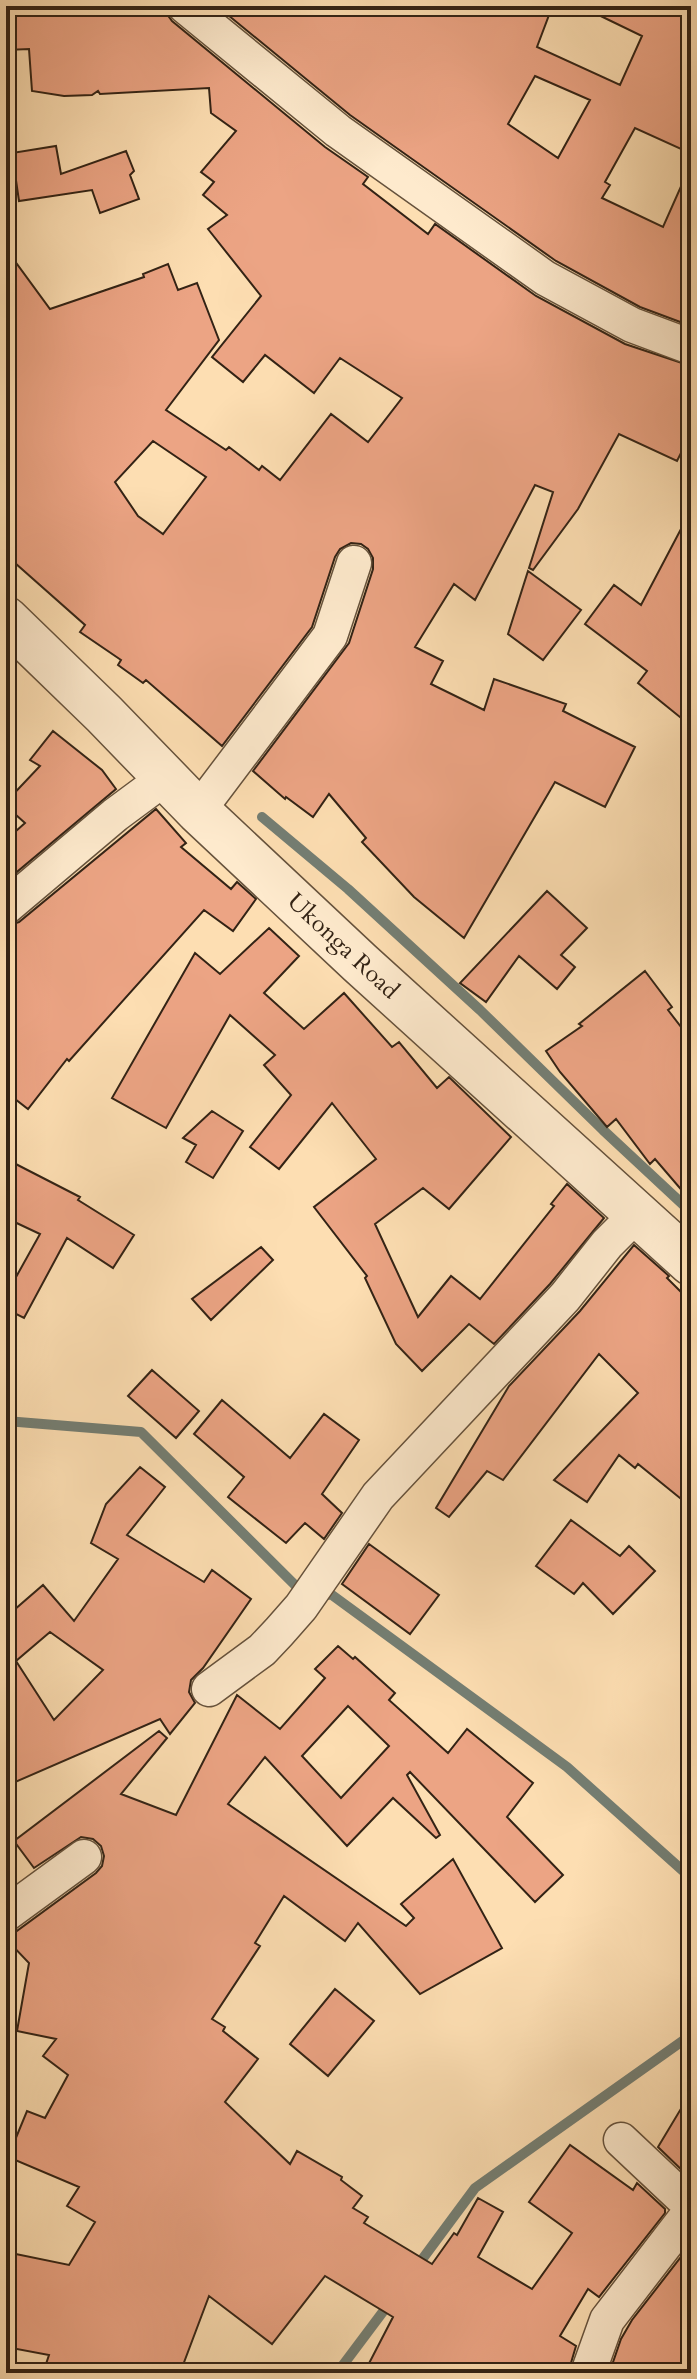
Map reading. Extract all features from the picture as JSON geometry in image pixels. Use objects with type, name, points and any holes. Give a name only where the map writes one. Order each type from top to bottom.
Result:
[{"type":"street","points":[[185,6],[338,131],[545,278],[632,325],[691,347]]},
{"type":"street","points":[[198,811],[330,636],[354,563]]},
{"type":"street","name":"Ukonga Road","points":[[6,619],[198,811],[360,963],[691,1263]]},
{"type":"street","points":[[6,907],[115,815],[165,778]]},
{"type":"street","points":[[209,1689],[262,1650],[279,1632],[301,1607],[378,1496],[565,1297],[607,1244],[638,1213]]},
{"type":"street","points":[[6,1914],[84,1857]]},
{"type":"street","points":[[588,2373],[607,2320],[691,2209],[621,2140]]},
{"type":"building","points":[[6,6],[165,6],[172,21],[325,147],[368,177],[363,184],[428,234],[435,224],[536,296],[625,344],[691,366],[691,433],[677,461],[619,434],[578,509],[533,570],[529,568],[553,492],[535,485],[475,600],[454,584],[415,647],[443,661],[431,684],[484,710],[494,679],[566,704],[563,711],[635,747],[605,807],[555,782],[464,938],[414,897],[362,842],[366,838],[329,794],[313,817],[285,799],[253,771],[349,643],[373,569],[373,558],[368,549],[351,543],[340,549],[312,627],[222,746],[146,680],[143,683],[118,665],[121,660],[80,632],[85,625],[6,555],[6,249],[50,309],[144,277],[143,274],[168,264],[178,290],[197,283],[219,340],[166,410],[226,450],[229,447],[259,470],[262,466],[280,480],[331,414],[368,442],[402,398],[340,358],[314,393],[265,355],[243,382],[212,357],[261,296],[208,229],[227,215],[203,195],[214,182],[201,172],[236,131],[211,113],[209,88],[100,94],[98,91],[92,95],[64,96],[32,91],[29,49],[6,50]],"holes":[[[153,441],[206,477],[163,534],[138,516],[115,482]]]},
{"type":"building","points":[[217,6],[526,6],[549,15],[537,47],[620,85],[642,36],[580,6],[691,6],[691,126],[681,149],[635,128],[605,182],[610,185],[602,198],[663,227],[691,164],[691,326],[640,307],[556,261],[350,115]],"holes":[[[535,76],[590,100],[558,158],[508,124]]]},
{"type":"building","points":[[56,146],[61,174],[126,151],[134,171],[130,175],[139,199],[100,213],[92,190],[19,201],[12,153]]},
{"type":"building","points":[[691,510],[691,726],[638,683],[647,671],[585,624],[614,585],[641,605]]},
{"type":"building","points":[[528,571],[581,610],[543,660],[508,634]]},
{"type":"building","points":[[53,731],[102,770],[116,789],[6,881],[6,840],[25,823],[6,806],[6,802],[40,766],[30,760]]},
{"type":"building","points":[[156,809],[186,843],[181,847],[231,889],[237,882],[256,899],[233,931],[204,910],[69,1061],[67,1059],[28,1109],[6,1092],[6,926],[19,922]]},
{"type":"building","points":[[547,891],[587,928],[561,955],[575,967],[557,989],[519,956],[486,1002],[460,983]]},
{"type":"building","points":[[269,928],[299,956],[264,993],[304,1029],[344,993],[392,1047],[399,1042],[437,1088],[449,1077],[511,1137],[449,1209],[423,1188],[375,1224],[418,1317],[451,1276],[480,1299],[554,1206],[551,1204],[567,1184],[604,1218],[550,1284],[494,1344],[469,1324],[422,1371],[396,1344],[365,1278],[367,1276],[314,1207],[376,1159],[332,1103],[279,1169],[250,1147],[291,1095],[264,1065],[275,1055],[230,1015],[166,1128],[112,1098],[195,953],[220,974]]},
{"type":"building","points":[[645,971],[672,1007],[668,1010],[691,1040],[691,1201],[655,1159],[650,1164],[616,1119],[607,1127],[546,1051],[582,1026],[579,1024]]},
{"type":"building","points":[[212,1111],[243,1131],[213,1178],[186,1162],[196,1145],[183,1138]]},
{"type":"building","points":[[6,1159],[80,1197],[78,1200],[134,1235],[113,1268],[67,1238],[24,1318],[6,1309],[6,1295],[40,1234],[6,1218]]},
{"type":"building","points":[[634,1245],[669,1276],[667,1278],[691,1302],[691,1507],[638,1464],[635,1468],[619,1455],[587,1502],[554,1480],[638,1393],[599,1354],[503,1480],[487,1471],[449,1517],[436,1508],[509,1386],[580,1311]]},
{"type":"building","points":[[261,1247],[273,1260],[211,1320],[192,1299]]},
{"type":"building","points":[[152,1370],[199,1411],[176,1438],[128,1396]]},
{"type":"building","points":[[222,1400],[290,1458],[324,1414],[359,1440],[322,1494],[342,1513],[324,1539],[305,1523],[286,1543],[228,1497],[244,1477],[194,1434]]},
{"type":"building","points":[[140,1467],[165,1487],[127,1535],[204,1582],[212,1570],[251,1599],[203,1668],[191,1680],[189,1692],[195,1703],[170,1734],[160,1719],[6,1786],[6,1617],[43,1585],[74,1621],[118,1559],[91,1543],[106,1504]],"holes":[[[50,1632],[103,1670],[54,1720],[16,1661]]]},
{"type":"building","points":[[571,1520],[620,1556],[629,1546],[655,1571],[613,1614],[583,1583],[574,1594],[536,1566]]},
{"type":"building","points":[[369,1544],[439,1595],[410,1634],[342,1584]]},
{"type":"building","points":[[338,1646],[395,1693],[389,1700],[448,1753],[467,1729],[533,1783],[507,1817],[563,1875],[535,1902],[410,1772],[407,1775],[440,1835],[436,1838],[393,1798],[347,1846],[265,1757],[228,1804],[406,1926],[414,1918],[401,1904],[453,1859],[502,1948],[420,1994],[358,1923],[345,1941],[284,1896],[255,1943],[260,1946],[212,2019],[225,2027],[223,2031],[258,2059],[225,2102],[290,2164],[297,2151],[342,2177],[341,2180],[362,2196],[353,2208],[368,2217],[364,2223],[432,2264],[454,2233],[457,2235],[478,2198],[503,2212],[478,2257],[532,2289],[572,2233],[529,2202],[570,2145],[633,2190],[637,2183],[665,2209],[665,2213],[599,2297],[588,2289],[560,2336],[576,2346],[568,2373],[364,2373],[393,2317],[325,2276],[272,2344],[209,2296],[180,2373],[43,2373],[49,2355],[6,2347],[6,2252],[69,2265],[95,2222],[67,2206],[79,2187],[8,2157],[27,2111],[45,2118],[68,2075],[43,2056],[56,2039],[17,2031],[29,1963],[6,1939],[96,1873],[102,1866],[104,1856],[101,1846],[93,1839],[81,1837],[34,1868],[14,1841],[159,1731],[167,1738],[121,1794],[176,1815],[237,1695],[280,1729],[325,1678],[315,1669]],"holes":[[[348,1706],[389,1746],[341,1798],[302,1756]]]},
{"type":"building","points":[[335,1989],[374,2021],[328,2076],[290,2044]]},
{"type":"building","points":[[691,2092],[691,2172],[688,2176],[658,2147]]},
{"type":"building","points":[[691,2244],[691,2373],[619,2373],[611,2368],[621,2339],[632,2320]]},
{"type":"waterway","points":[[262,817],[348,889],[480,1010],[691,1212]]},
{"type":"waterway","points":[[6,1421],[141,1432],[301,1591],[332,1595],[567,1767],[691,1878]]},
{"type":"waterway","points":[[415,2269],[475,2188],[691,2035]]},
{"type":"waterway","points":[[337,2373],[391,2301]]}]
